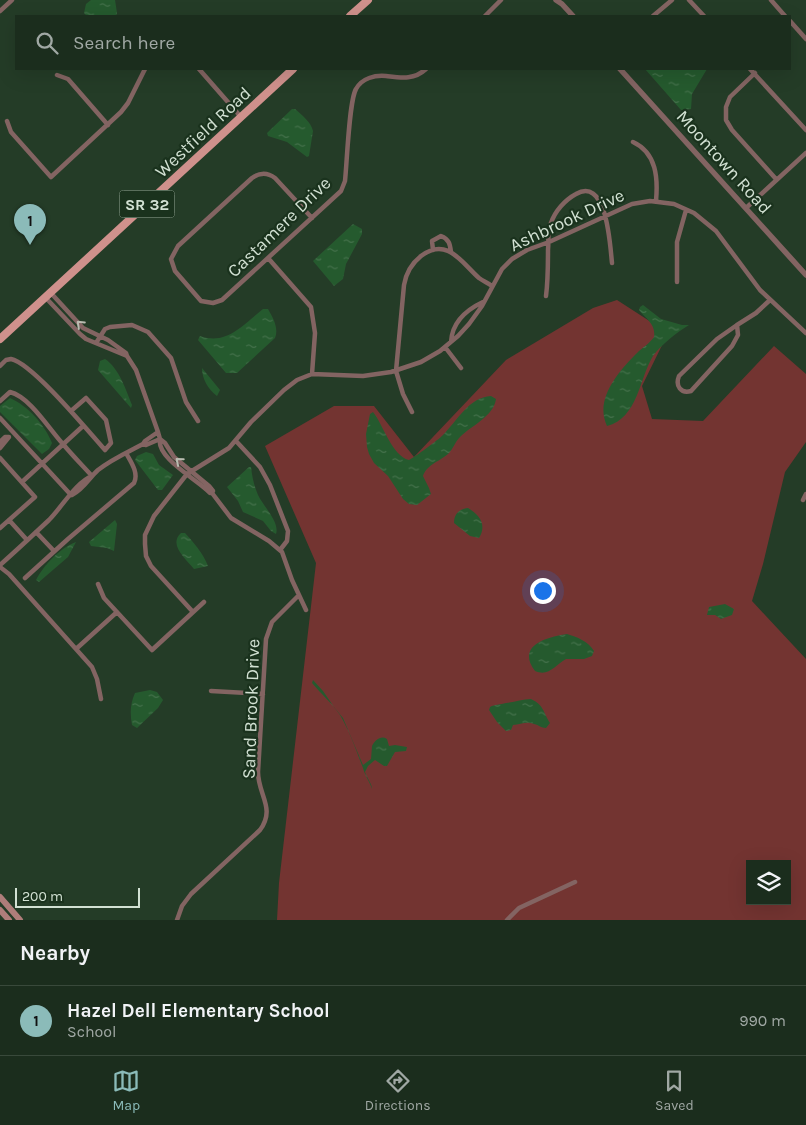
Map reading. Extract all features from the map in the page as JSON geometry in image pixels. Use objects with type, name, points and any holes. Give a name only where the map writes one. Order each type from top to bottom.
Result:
[{"type":"main road","points":[[351,15],[368,0]]},
{"type":"main road","name":"Westfield Road","points":[[0,338],[293,70]]},
{"type":"main road","points":[[0,897],[20,920]]},
{"type":"main road","points":[[0,910],[9,920]]},
{"type":"street","points":[[0,11],[12,0]]},
{"type":"street","points":[[486,15],[501,0]]},
{"type":"street","points":[[556,0],[572,15]]},
{"type":"street","points":[[654,15],[672,0]]},
{"type":"street","points":[[690,0],[703,15]]},
{"type":"street","points":[[770,0],[784,15]]},
{"type":"street","points":[[791,22],[806,40]]},
{"type":"street","points":[[6,121],[11,132],[51,177],[124,109],[144,70]]},
{"type":"street","points":[[200,70],[241,117]]},
{"type":"street","name":"Castamere Drive","points":[[312,218],[280,182],[271,175],[263,174],[252,178],[178,246],[173,252],[171,259],[173,269],[201,301],[213,303],[222,300],[312,218],[341,191],[344,185],[352,100],[358,86],[372,77],[410,77],[421,74],[425,70]]},
{"type":"street","name":"Moontown Road","points":[[621,70],[806,275]]},
{"type":"street","points":[[751,70],[806,130]]},
{"type":"street","points":[[755,74],[730,97],[726,107],[726,120],[732,130],[776,179]]},
{"type":"street","points":[[58,75],[68,79],[108,125]]},
{"type":"street","points":[[634,142],[643,147],[651,159],[657,177],[656,201]]},
{"type":"street","points":[[746,208],[806,152]]},
{"type":"street","points":[[546,296],[549,226],[563,204],[578,193],[588,191],[596,195],[600,202],[605,215],[612,263]]},
{"type":"street","name":"Ashbrook Drive","points":[[189,473],[222,453],[236,441],[251,422],[297,380],[312,374],[363,376],[396,371],[421,362],[445,347],[469,324],[502,269],[512,259],[527,250],[632,204],[656,201],[674,204],[705,220],[716,231],[760,290],[806,332]]},
{"type":"street","points":[[677,282],[677,242],[686,210]]},
{"type":"street","points":[[433,250],[432,241],[440,236],[449,241],[451,252]]},
{"type":"street","points":[[412,412],[396,371],[406,277],[414,263],[423,255],[433,250],[451,252],[460,258],[478,278],[492,286]]},
{"type":"street","points":[[268,258],[311,307],[315,333],[312,374]]},
{"type":"street","points":[[47,295],[89,332],[120,347],[126,352],[126,356],[136,370],[160,438],[189,473],[209,486],[213,491],[212,494],[231,518],[269,541],[280,550],[285,557],[292,580],[306,610]]},
{"type":"street","points":[[47,295],[80,334],[126,356]]},
{"type":"street","points":[[737,325],[738,335],[732,346],[691,391],[684,392],[680,390],[677,383],[679,376],[717,339],[737,325],[756,313],[770,300]]},
{"type":"street","points":[[451,342],[452,333],[459,320],[472,307],[484,301]]},
{"type":"street","points":[[96,343],[105,329],[120,325],[137,326],[148,332],[172,358],[186,402],[198,421]]},
{"type":"street","points":[[445,347],[461,368]]},
{"type":"street","points":[[0,366],[6,360],[18,361],[46,385],[105,450],[111,443],[106,420],[86,398],[71,412]]},
{"type":"street","points":[[0,400],[10,392],[16,394],[39,415],[92,476]]},
{"type":"street","points":[[0,418],[71,495]]},
{"type":"street","points":[[22,482],[83,426]]},
{"type":"street","points":[[0,448],[14,432]]},
{"type":"street","points":[[101,699],[95,673],[76,649],[0,566],[36,532],[71,495],[76,487],[113,460],[143,444],[158,432]]},
{"type":"street","points":[[0,442],[5,437],[9,437]]},
{"type":"street","points":[[143,444],[146,445],[160,438]]},
{"type":"street","points":[[236,441],[260,467],[270,485],[288,531],[287,541],[280,550]]},
{"type":"street","points":[[24,578],[134,483],[136,473],[126,453]]},
{"type":"street","points":[[0,458],[35,497],[0,528]]},
{"type":"street","points":[[189,473],[154,516],[145,535],[145,544],[146,556],[151,566],[193,612]]},
{"type":"street","points":[[803,500],[806,494]]},
{"type":"street","points":[[9,520],[27,540]]},
{"type":"street","points":[[36,532],[54,551]]},
{"type":"street","points":[[98,584],[102,594],[152,650],[204,602]]},
{"type":"street","name":"Sand Brook Drive","points":[[177,920],[182,906],[191,894],[260,830],[266,820],[266,805],[258,777],[266,639],[269,628],[276,616],[299,595]]},
{"type":"street","points":[[76,649],[117,612]]},
{"type":"street","points":[[211,691],[263,694]]},
{"type":"street","points":[[507,920],[519,908],[575,882]]},
{"type":"shaded area","points":[[617,300],[668,333],[642,386],[652,419],[703,421],[774,346],[806,374],[806,442],[785,472],[752,601],[806,659],[806,920],[277,920],[279,883],[316,563],[265,446],[334,406],[374,406],[414,457],[506,360],[593,308]]},
{"type":"water","points":[[91,0],[115,0],[117,13],[116,15],[86,15],[84,13],[86,4]]},
{"type":"water","points":[[646,70],[706,70],[692,94],[691,109],[681,110]]},
{"type":"water","points":[[292,109],[295,109],[306,119],[313,131],[309,156],[307,157],[287,142],[268,136],[267,133]]},
{"type":"water","points":[[353,224],[362,229],[362,234],[346,264],[343,279],[334,286],[313,261]]},
{"type":"water","points":[[643,305],[661,319],[689,325],[669,339],[656,352],[648,365],[631,406],[617,422],[607,426],[604,406],[610,386],[623,368],[654,337],[652,325],[639,310]]},
{"type":"water","points":[[263,309],[268,309],[273,319],[276,327],[275,338],[237,373],[226,373],[198,340],[200,336],[219,338],[227,336],[242,327]]},
{"type":"water","points":[[105,359],[122,380],[132,405],[131,408],[98,370],[100,361]]},
{"type":"water","points":[[202,368],[220,390],[217,396],[206,384]]},
{"type":"water","points":[[491,396],[496,399],[487,416],[460,437],[446,456],[425,472],[423,476],[431,494],[417,505],[409,504],[403,499],[388,476],[374,463],[369,454],[366,434],[370,414],[373,412],[393,446],[403,457],[409,460],[443,435],[470,405],[483,397]]},
{"type":"water","points":[[10,398],[29,411],[49,436],[52,443],[49,449],[42,454],[0,412],[0,406]]},
{"type":"water","points":[[146,452],[153,454],[159,465],[173,475],[162,490],[158,490],[135,460],[137,456]]},
{"type":"water","points":[[251,467],[258,495],[276,524],[276,534],[263,521],[243,512],[238,501],[227,487]]},
{"type":"water","points":[[468,508],[481,521],[482,529],[479,538],[470,536],[454,523],[458,512]]},
{"type":"water","points":[[115,520],[117,524],[114,551],[91,546],[89,542]]},
{"type":"water","points":[[181,533],[185,533],[195,544],[208,566],[194,569],[183,556],[176,542]]},
{"type":"water","points":[[76,542],[68,557],[39,582],[36,580],[53,558],[64,548]]},
{"type":"water","points":[[725,604],[734,609],[732,615],[721,619],[715,615],[707,615],[709,607]]},
{"type":"water","points":[[567,634],[589,645],[594,651],[592,656],[584,659],[566,659],[552,670],[544,672],[535,671],[530,662],[529,655],[531,649],[543,640]]},
{"type":"water","points":[[313,680],[332,703],[312,683]]},
{"type":"water","points":[[150,690],[157,692],[163,700],[158,708],[137,728],[132,725],[131,721],[133,697],[135,693]]},
{"type":"water","points":[[531,699],[541,706],[550,723],[546,728],[526,723],[513,725],[511,730],[506,731],[489,710],[494,705]]},
{"type":"water","points":[[380,738],[387,739],[389,746],[407,747],[406,751],[395,752],[387,766],[375,760],[368,766],[365,772],[372,789],[365,774],[354,744],[363,765],[371,759],[372,746]]},
{"type":"place","name":"Hazel Dell Elementary School","points":[[30,245]]}]
